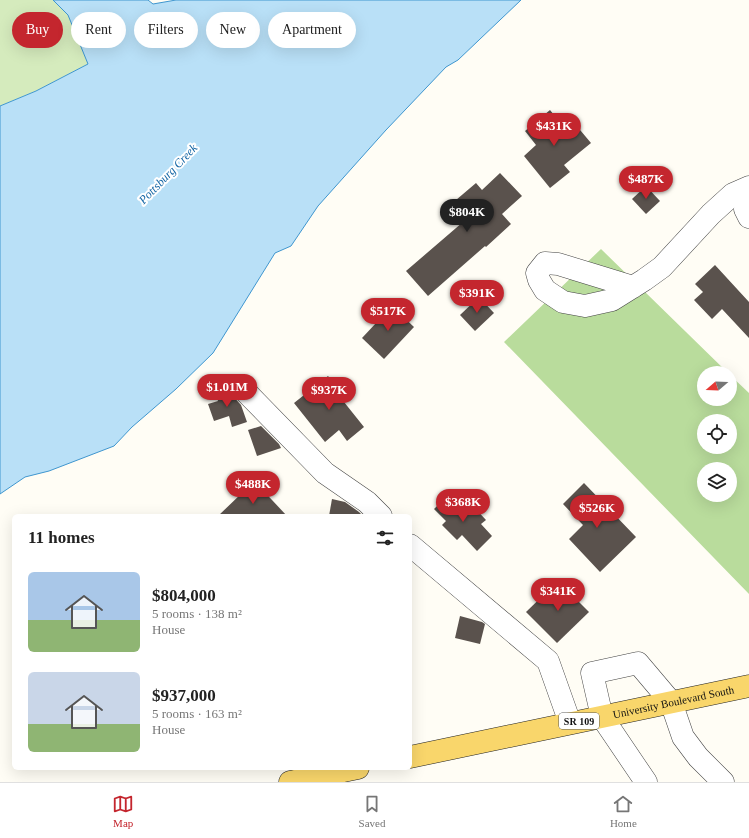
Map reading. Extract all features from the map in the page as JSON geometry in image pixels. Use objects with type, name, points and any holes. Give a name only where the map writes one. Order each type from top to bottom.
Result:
[{"type":"main road","name":"University Boulevard South","points":[[412,757],[749,686]]},
{"type":"main road","points":[[290,782],[348,770]]},
{"type":"lane","points":[[633,287],[662,267],[710,214],[733,194],[749,187]]},
{"type":"lane","points":[[240,386],[325,473],[367,502],[379,514]]},
{"type":"lane","points":[[412,547],[548,661],[570,723]]},
{"type":"lane","points":[[646,782],[602,717],[592,673],[638,663],[671,702],[683,737],[698,758],[723,782]]},
{"type":"green space","points":[[0,0],[53,0],[68,14],[71,22],[71,48],[82,48],[88,64],[36,91],[0,106]]},
{"type":"green space","points":[[601,249],[721,366],[697,366],[697,406],[737,406],[737,382],[749,393],[749,594],[504,342]]},
{"type":"water","name":"Pottsburg Creek","points":[[53,0],[148,0],[153,4],[176,0],[521,0],[458,60],[446,67],[386,130],[318,206],[291,246],[275,253],[213,353],[176,389],[132,427],[114,446],[49,471],[25,477],[0,494],[0,106],[36,91],[88,64],[81,48],[126,48],[126,12],[71,12],[71,22],[68,15]]},
{"type":"building","points":[[550,110],[562,125],[570,118],[591,143],[564,165],[570,172],[550,188],[524,156],[536,145],[525,131]]},
{"type":"building","points":[[500,173],[522,196],[502,214],[511,224],[428,296],[406,271],[463,222],[458,216],[465,210],[456,200],[476,183],[482,190]]},
{"type":"building","points":[[646,186],[660,201],[646,214],[632,199]]},
{"type":"building","points":[[715,265],[749,302],[749,338],[722,309],[712,319],[694,300],[703,292],[695,284]]},
{"type":"building","points":[[479,297],[494,313],[475,331],[460,315]]},
{"type":"building","points":[[392,306],[414,327],[384,359],[362,338]]},
{"type":"building","points":[[328,376],[343,395],[340,397],[364,427],[347,441],[339,430],[325,442],[294,403]]},
{"type":"building","points":[[228,386],[231,394],[241,405],[247,422],[232,427],[229,416],[214,421],[208,404],[218,401],[214,390]]},
{"type":"building","points":[[261,426],[279,444],[281,448],[257,456],[248,430]]},
{"type":"building","points":[[584,483],[636,537],[600,572],[569,539],[583,525],[563,504]]},
{"type":"building","points":[[257,484],[285,514],[220,514],[243,492],[246,495]]},
{"type":"building","points":[[449,494],[465,512],[472,505],[486,520],[481,524],[492,536],[477,551],[462,535],[457,540],[442,525],[446,521],[434,509]]},
{"type":"building","points":[[332,499],[345,502],[361,514],[329,514]]},
{"type":"building","points":[[558,581],[589,612],[557,643],[526,612]]},
{"type":"building","points":[[460,616],[485,624],[480,644],[455,638]]}]
